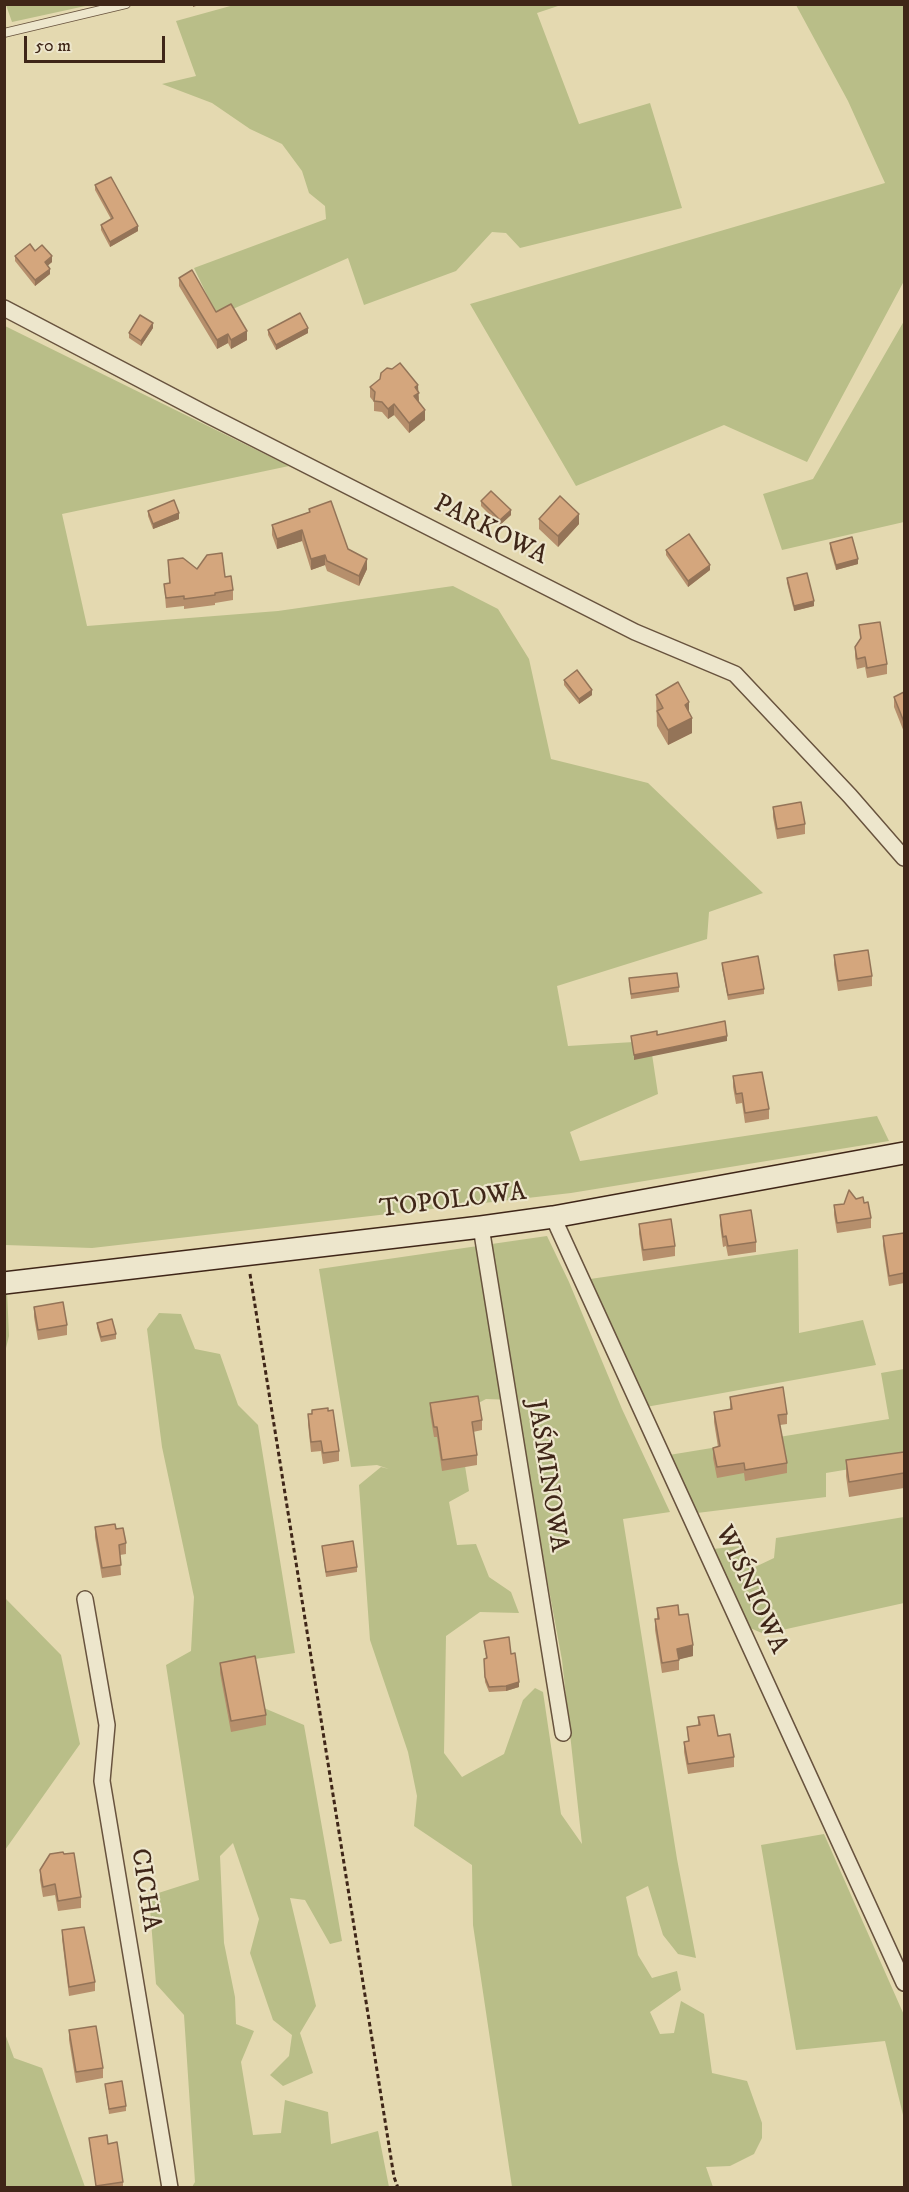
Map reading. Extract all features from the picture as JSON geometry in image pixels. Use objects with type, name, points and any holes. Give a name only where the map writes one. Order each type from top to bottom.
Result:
[{"type":"street","name":"PARKOWA","points":[[4,308],[229,426],[635,632],[735,674],[850,796],[904,858]]},
{"type":"street","name":"TOPOLOWA","points":[[4,1283],[553,1217],[904,1153]]},
{"type":"street","name":"WIŚNIOWA","points":[[553,1217],[904,1983]]},
{"type":"street","name":"JAŚMINOWA","points":[[481,1227],[563,1732]]},
{"type":"street","name":"CICHA","points":[[86,1599],[106,1725],[102,1781],[170,2187]]},
{"type":"lane","points":[[4,33],[126,4]]},
{"type":"path","points":[[246,1254],[392,2166],[398,2187]]},
{"type":"green space","points":[[6,4],[90,5],[12,22]]},
{"type":"green space","points":[[234,5],[561,5],[537,13],[579,124],[650,103],[682,208],[520,248],[506,233],[492,232],[456,271],[364,305],[348,258],[217,316],[194,268],[326,219],[325,206],[309,193],[302,171],[282,144],[250,129],[212,103],[162,84],[196,76],[176,21]]},
{"type":"green space","points":[[796,5],[904,5],[904,281],[807,462],[724,425],[576,486],[470,304],[885,183],[848,101]]},
{"type":"green space","points":[[904,321],[904,522],[782,550],[763,494],[813,479]]},
{"type":"green space","points":[[5,326],[289,466],[62,514],[87,626],[278,611],[453,586],[498,609],[529,659],[551,759],[648,783],[763,893],[709,912],[707,939],[557,986],[568,1046],[650,1041],[658,1094],[570,1132],[580,1161],[877,1116],[889,1141],[571,1193],[92,1248],[5,1245]]},
{"type":"green space","points":[[547,1236],[569,1282],[622,1409],[670,1512],[623,1519],[677,1859],[696,1958],[678,1954],[663,1935],[648,1886],[626,1897],[638,1955],[652,1978],[677,1971],[681,1990],[650,2012],[660,2034],[674,2033],[681,2001],[704,2014],[712,2073],[747,2081],[762,2123],[762,2138],[754,2154],[730,2166],[706,2167],[713,2187],[512,2187],[473,1925],[472,1865],[414,1826],[417,1796],[408,1752],[370,1640],[359,1485],[381,1467],[389,1469],[377,1465],[351,1467],[319,1269]],"holes":[[[486,1399],[514,1400],[562,1660],[582,1844],[561,1814],[543,1692],[535,1688],[523,1700],[504,1754],[462,1777],[444,1753],[446,1636],[480,1612],[519,1613],[511,1592],[489,1577],[476,1544],[457,1545],[449,1502],[469,1491],[458,1422],[469,1408]]]},
{"type":"green space","points":[[5,1245],[9,1336],[5,1352]]},
{"type":"green space","points":[[798,1249],[799,1333],[863,1320],[876,1365],[646,1407],[590,1279]]},
{"type":"green space","points":[[159,1313],[181,1314],[195,1349],[220,1354],[238,1405],[258,1425],[295,1653],[255,1659],[264,1708],[304,1725],[342,1941],[330,1944],[305,1900],[290,1898],[316,2006],[300,2033],[313,2073],[283,2086],[270,2075],[289,2056],[292,2035],[273,2020],[250,1953],[259,1919],[233,1843],[220,1856],[224,1943],[235,1997],[236,2024],[254,2031],[241,2062],[253,2135],[281,2133],[285,2100],[328,2112],[331,2144],[378,2131],[389,2187],[192,2187],[195,2182],[184,2015],[156,1984],[149,1896],[199,1880],[166,1665],[191,1651],[194,1597],[162,1447],[147,1329]]},
{"type":"green space","points":[[904,1369],[904,1460],[826,1473],[826,1497],[697,1513],[669,1455],[889,1419],[881,1373]]},
{"type":"green space","points":[[904,1517],[904,1603],[764,1634],[748,1627],[713,1549],[741,1546],[742,1565],[755,1567],[774,1558],[776,1538]]},
{"type":"green space","points":[[5,1573],[6,1599],[61,1655],[80,1744],[5,1850]]},
{"type":"green space","points":[[824,1834],[904,2015],[904,2119],[885,2041],[796,2050],[761,1845]]},
{"type":"green space","points":[[4,2031],[14,2058],[42,2068],[85,2187],[5,2187]]},
{"type":"building","points":[[111,177],[138,226],[110,242],[101,225],[113,218],[95,185]]},
{"type":"building","points":[[30,244],[35,251],[42,245],[52,256],[45,262],[50,269],[35,280],[15,256]]},
{"type":"building","points":[[192,270],[216,312],[231,304],[247,331],[231,340],[228,334],[217,340],[179,278]]},
{"type":"building","points":[[300,313],[308,328],[276,345],[268,330]]},
{"type":"building","points":[[140,315],[153,323],[141,341],[129,333]]},
{"type":"building","points":[[400,363],[418,385],[415,387],[419,393],[414,396],[425,410],[409,423],[394,404],[388,409],[382,402],[374,401],[375,392],[370,387],[380,379],[381,373],[387,368],[392,369]]},
{"type":"building","points":[[491,491],[511,510],[500,520],[481,501]]},
{"type":"building","points":[[560,496],[579,514],[558,536],[539,519]]},
{"type":"building","points":[[174,500],[179,513],[153,524],[148,511]]},
{"type":"building","points":[[331,501],[348,549],[367,559],[359,576],[327,561],[325,555],[311,559],[302,530],[277,539],[272,525],[310,512],[309,509]]},
{"type":"building","points":[[689,534],[710,565],[688,581],[666,550]]},
{"type":"building","points":[[852,537],[858,559],[836,565],[830,543]]},
{"type":"building","points":[[222,553],[225,577],[231,576],[233,590],[184,599],[184,596],[166,598],[164,584],[170,583],[168,560],[183,558],[197,569],[207,555]]},
{"type":"building","points":[[807,573],[814,601],[794,606],[787,578]]},
{"type":"building","points":[[880,622],[887,664],[867,668],[865,657],[857,659],[855,647],[861,638],[859,625]]},
{"type":"building","points":[[577,670],[592,690],[579,699],[564,680]]},
{"type":"building","points":[[678,682],[689,702],[685,705],[692,718],[668,730],[657,711],[663,708],[656,695]]},
{"type":"building","points":[[904,692],[904,722],[894,697]]},
{"type":"building","points":[[801,802],[805,824],[777,829],[773,807]]},
{"type":"building","points":[[868,950],[872,976],[838,981],[834,955]]},
{"type":"building","points":[[758,956],[764,989],[728,995],[722,963]]},
{"type":"building","points":[[677,973],[679,987],[631,994],[629,978]]},
{"type":"building","points":[[725,1021],[727,1036],[634,1055],[631,1036],[657,1031],[657,1035]]},
{"type":"building","points":[[762,1072],[769,1109],[745,1113],[742,1093],[736,1094],[733,1076]]},
{"type":"building","points":[[849,1190],[856,1199],[863,1197],[864,1203],[868,1202],[871,1218],[837,1223],[834,1205],[844,1204]]},
{"type":"building","points":[[751,1210],[756,1242],[728,1246],[726,1236],[723,1237],[720,1215]]},
{"type":"building","points":[[671,1219],[675,1246],[643,1250],[639,1224]]},
{"type":"building","points":[[904,1233],[904,1273],[889,1276],[883,1236]]},
{"type":"building","points":[[63,1302],[67,1325],[38,1330],[34,1307]]},
{"type":"building","points":[[112,1319],[116,1334],[101,1337],[97,1323]]},
{"type":"building","points":[[783,1387],[787,1414],[778,1415],[787,1463],[745,1470],[744,1463],[717,1467],[713,1448],[720,1446],[714,1412],[732,1409],[730,1397]]},
{"type":"building","points":[[478,1396],[482,1420],[472,1422],[477,1455],[442,1460],[437,1427],[434,1427],[430,1403]]},
{"type":"building","points":[[328,1408],[328,1411],[333,1410],[339,1451],[323,1453],[321,1441],[311,1442],[308,1414],[312,1414],[312,1410]]},
{"type":"building","points":[[904,1452],[904,1473],[849,1482],[846,1460]]},
{"type":"building","points":[[115,1524],[116,1529],[123,1528],[126,1543],[119,1545],[121,1565],[102,1568],[95,1527]]},
{"type":"building","points":[[353,1541],[357,1567],[326,1572],[322,1546]]},
{"type":"building","points":[[678,1605],[679,1615],[688,1614],[693,1645],[677,1649],[679,1660],[662,1663],[655,1619],[659,1619],[657,1608]]},
{"type":"building","points":[[509,1637],[511,1654],[515,1653],[519,1682],[506,1686],[489,1687],[485,1677],[484,1659],[487,1658],[484,1641]]},
{"type":"building","points":[[255,1656],[266,1715],[231,1721],[220,1663]]},
{"type":"building","points":[[714,1715],[718,1736],[730,1734],[734,1757],[688,1764],[684,1742],[689,1741],[687,1727],[700,1725],[698,1717]]},
{"type":"building","points":[[63,1852],[64,1854],[74,1853],[81,1897],[58,1901],[55,1884],[43,1887],[40,1870],[50,1854]]},
{"type":"building","points":[[84,1927],[95,1982],[69,1987],[62,1930]]},
{"type":"building","points":[[96,2026],[103,2068],[76,2072],[69,2030]]},
{"type":"building","points":[[122,2081],[126,2106],[109,2109],[105,2084]]},
{"type":"building","points":[[107,2135],[108,2144],[117,2142],[123,2182],[96,2186],[89,2138]]}]
